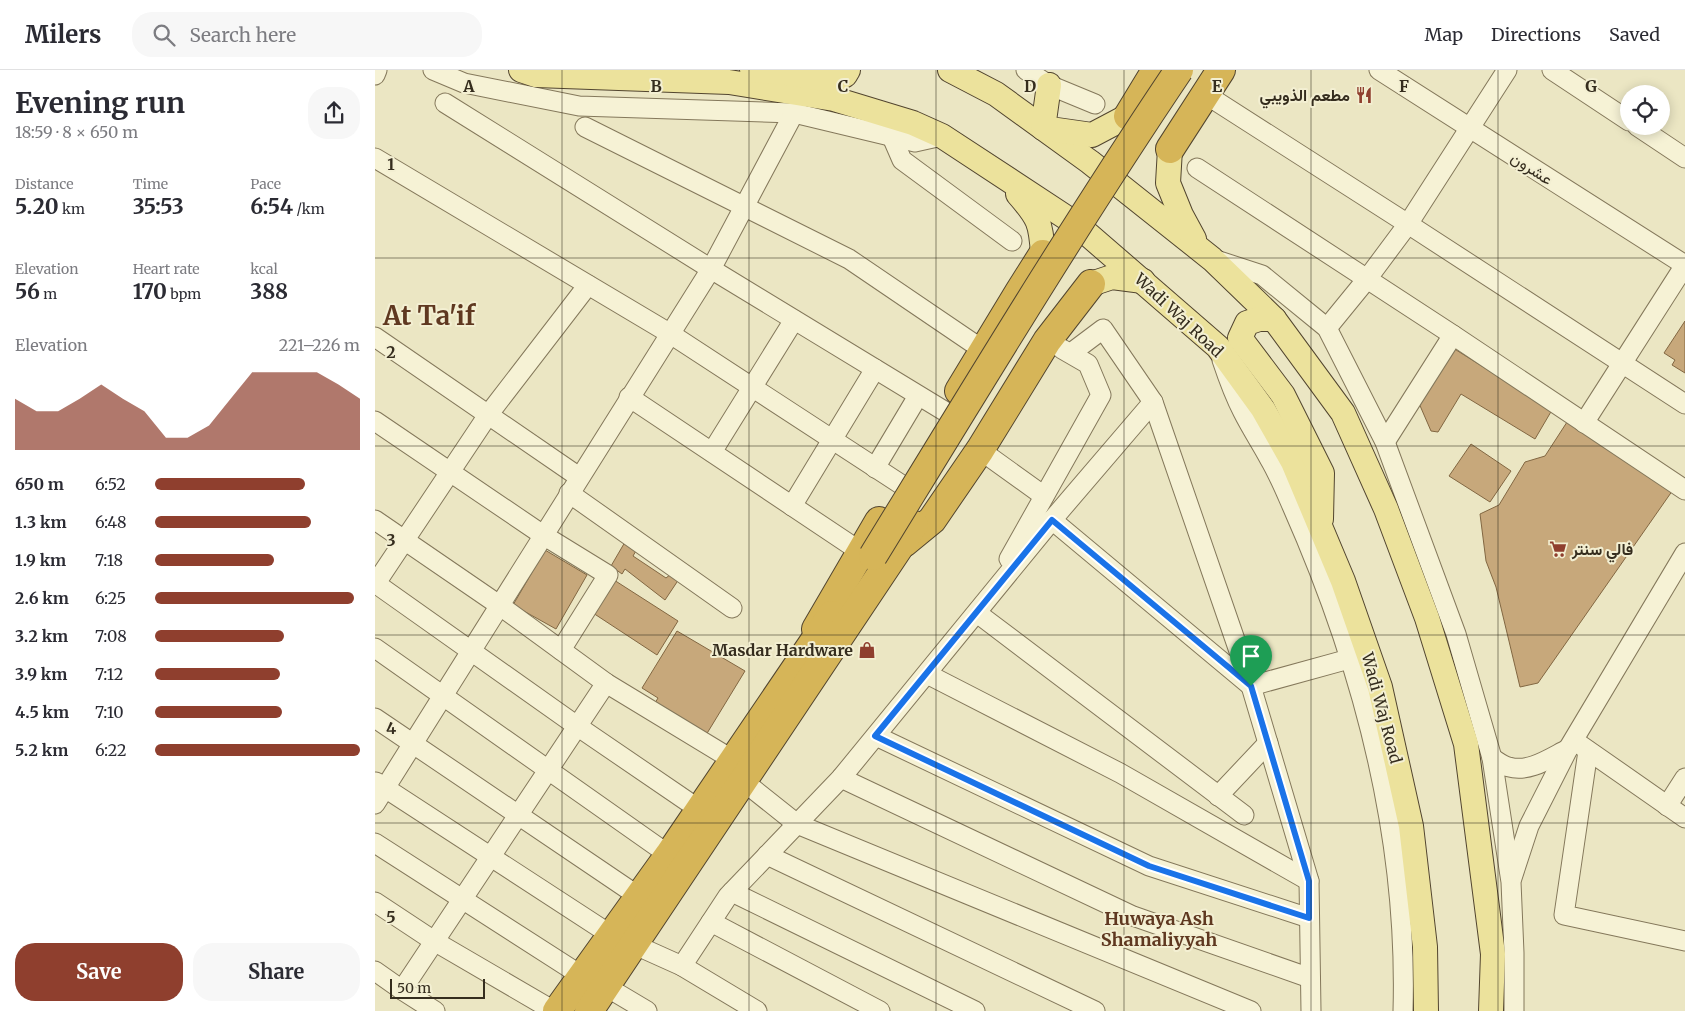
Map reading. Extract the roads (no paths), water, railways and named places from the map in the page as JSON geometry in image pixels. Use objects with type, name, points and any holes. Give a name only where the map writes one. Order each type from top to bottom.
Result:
[{"type":"highway","points":[[1128,116],[1156,70]]},
{"type":"highway","points":[[622,940],[639,896],[700,810],[738,771],[791,674],[1132,140],[1179,70]]},
{"type":"highway","points":[[555,1011],[593,981],[738,771],[907,535],[1082,251],[1201,82],[1221,70]]},
{"type":"highway","points":[[1170,149],[1201,82]]},
{"type":"highway","points":[[867,554],[901,485],[1043,254]]},
{"type":"highway","points":[[907,535],[932,520],[979,450],[1059,347],[1091,284]]},
{"type":"highway","points":[[589,1011],[593,981]]},
{"type":"main road","name":"Wadi Waj Road","points":[[521,70],[536,75],[729,82],[834,99],[913,123],[942,136],[1076,224],[1218,347],[1267,417],[1293,462],[1343,581],[1380,687],[1411,826],[1425,947],[1426,1011]]},
{"type":"main road","points":[[639,78],[667,70]]},
{"type":"main road","points":[[752,70],[835,81],[841,79],[848,70]]},
{"type":"main road","points":[[950,70],[996,94],[1090,162],[1205,253],[1274,319],[1343,413],[1386,509],[1427,618],[1466,744],[1493,954],[1490,1009]]},
{"type":"main road","points":[[1043,128],[1049,85]]},
{"type":"main road","points":[[1043,128],[1092,136],[1128,116]]},
{"type":"main road","points":[[1170,149],[1169,183],[1181,214],[1205,253]]},
{"type":"main road","points":[[1004,178],[1032,210],[1041,226],[1043,254]]},
{"type":"main road","points":[[1091,284],[1112,277],[1143,281]]},
{"type":"main road","points":[[1274,319],[1259,319],[1247,323],[1240,338],[1283,395],[1322,473],[1321,529]]},
{"type":"street","points":[[375,75],[377,70]]},
{"type":"street","points":[[433,70],[465,83],[579,106],[794,113],[915,142],[942,136]]},
{"type":"street","points":[[968,70],[996,94]]},
{"type":"street","points":[[1025,70],[1049,85],[1095,104]]},
{"type":"street","name":"عشرون","points":[[1379,70],[1685,265]]},
{"type":"street","points":[[1327,328],[1408,224],[1507,70]]},
{"type":"street","points":[[1552,70],[1620,115]]},
{"type":"street","points":[[1201,82],[1408,224],[1685,404]]},
{"type":"street","points":[[445,103],[945,412]]},
{"type":"street","points":[[375,804],[380,784],[412,744],[711,269],[794,113]]},
{"type":"street","points":[[585,127],[849,259],[983,350]]},
{"type":"street","points":[[1650,135],[1685,158]]},
{"type":"street","points":[[892,137],[902,160],[1012,242]]},
{"type":"street","points":[[375,158],[669,333],[901,485]]},
{"type":"street","points":[[1197,168],[1453,334],[1685,490]]},
{"type":"street","points":[[1205,253],[1261,274],[1327,328],[1385,442],[1456,634],[1491,758],[1511,882],[1514,1011]]},
{"type":"street","points":[[1584,423],[1685,265]]},
{"type":"street","points":[[588,285],[488,415],[375,583],[577,726],[700,810]]},
{"type":"street","points":[[711,452],[794,320]]},
{"type":"street","points":[[1059,347],[1103,329],[1153,402],[1251,686],[1309,881],[1311,1011]]},
{"type":"street","points":[[1385,442],[1453,334]]},
{"type":"street","points":[[375,337],[579,477]]},
{"type":"street","points":[[980,610],[1101,395],[1088,364],[1059,347]]},
{"type":"street","points":[[1218,347],[1231,386],[1243,413],[1270,459],[1292,505],[1324,582],[1372,732],[1387,806],[1398,888],[1404,967],[1403,1011]]},
{"type":"street","points":[[792,506],[875,369]]},
{"type":"street","points":[[875,468],[918,396]]},
{"type":"street","points":[[629,397],[867,554]]},
{"type":"street","points":[[682,966],[732,892],[841,778],[1052,520],[1153,402]]},
{"type":"street","points":[[375,421],[543,535],[607,575],[561,650]]},
{"type":"street","points":[[979,450],[1044,496]]},
{"type":"street","points":[[569,493],[732,608]]},
{"type":"street","points":[[375,520],[499,605],[606,683],[738,771],[797,824],[1251,1011]]},
{"type":"street","points":[[1052,520],[1251,686]]},
{"type":"street","points":[[1511,882],[1529,826],[1577,747],[1685,553]]},
{"type":"street","points":[[980,610],[1244,815]]},
{"type":"street","points":[[375,648],[547,771],[669,855]]},
{"type":"street","points":[[1251,686],[1349,659]]},
{"type":"street","points":[[927,674],[1120,774],[1309,881]]},
{"type":"street","points":[[402,990],[606,683]]},
{"type":"street","points":[[375,718],[517,816],[639,896]]},
{"type":"street","points":[[875,736],[1149,866],[1309,918]]},
{"type":"street","points":[[1218,796],[1268,743]]},
{"type":"street","points":[[1491,758],[1507,767],[1519,769],[1534,766],[1577,747]]},
{"type":"street","points":[[1577,747],[1685,818]]},
{"type":"street","points":[[1577,747],[1564,915],[1685,941]]},
{"type":"street","points":[[841,778],[1133,916],[1311,978]]},
{"type":"street","points":[[1667,806],[1685,778]]},
{"type":"street","points":[[380,784],[490,857],[622,940],[682,966],[757,1011]]},
{"type":"street","points":[[375,843],[462,900],[593,981],[647,1011]]},
{"type":"street","points":[[767,855],[1095,1011]]},
{"type":"street","points":[[732,892],[975,1011]]},
{"type":"street","points":[[375,902],[434,941],[555,1011]]},
{"type":"street","points":[[711,922],[880,1011]]},
{"type":"street","points":[[375,971],[435,1011]]},
{"type":"place","name":"مطعم الذويبي","points":[[1364,95]]},
{"type":"place","name":"فالي سنتر","points":[[1558,549]]},
{"type":"place","name":"Masdar Hardware","points":[[867,650]]},
{"type":"district","name":"At Ta'if","points":[[429,316]]},
{"type":"district","name":"Huwaya Ash Shamaliyyah","points":[[1159,930]]}]
